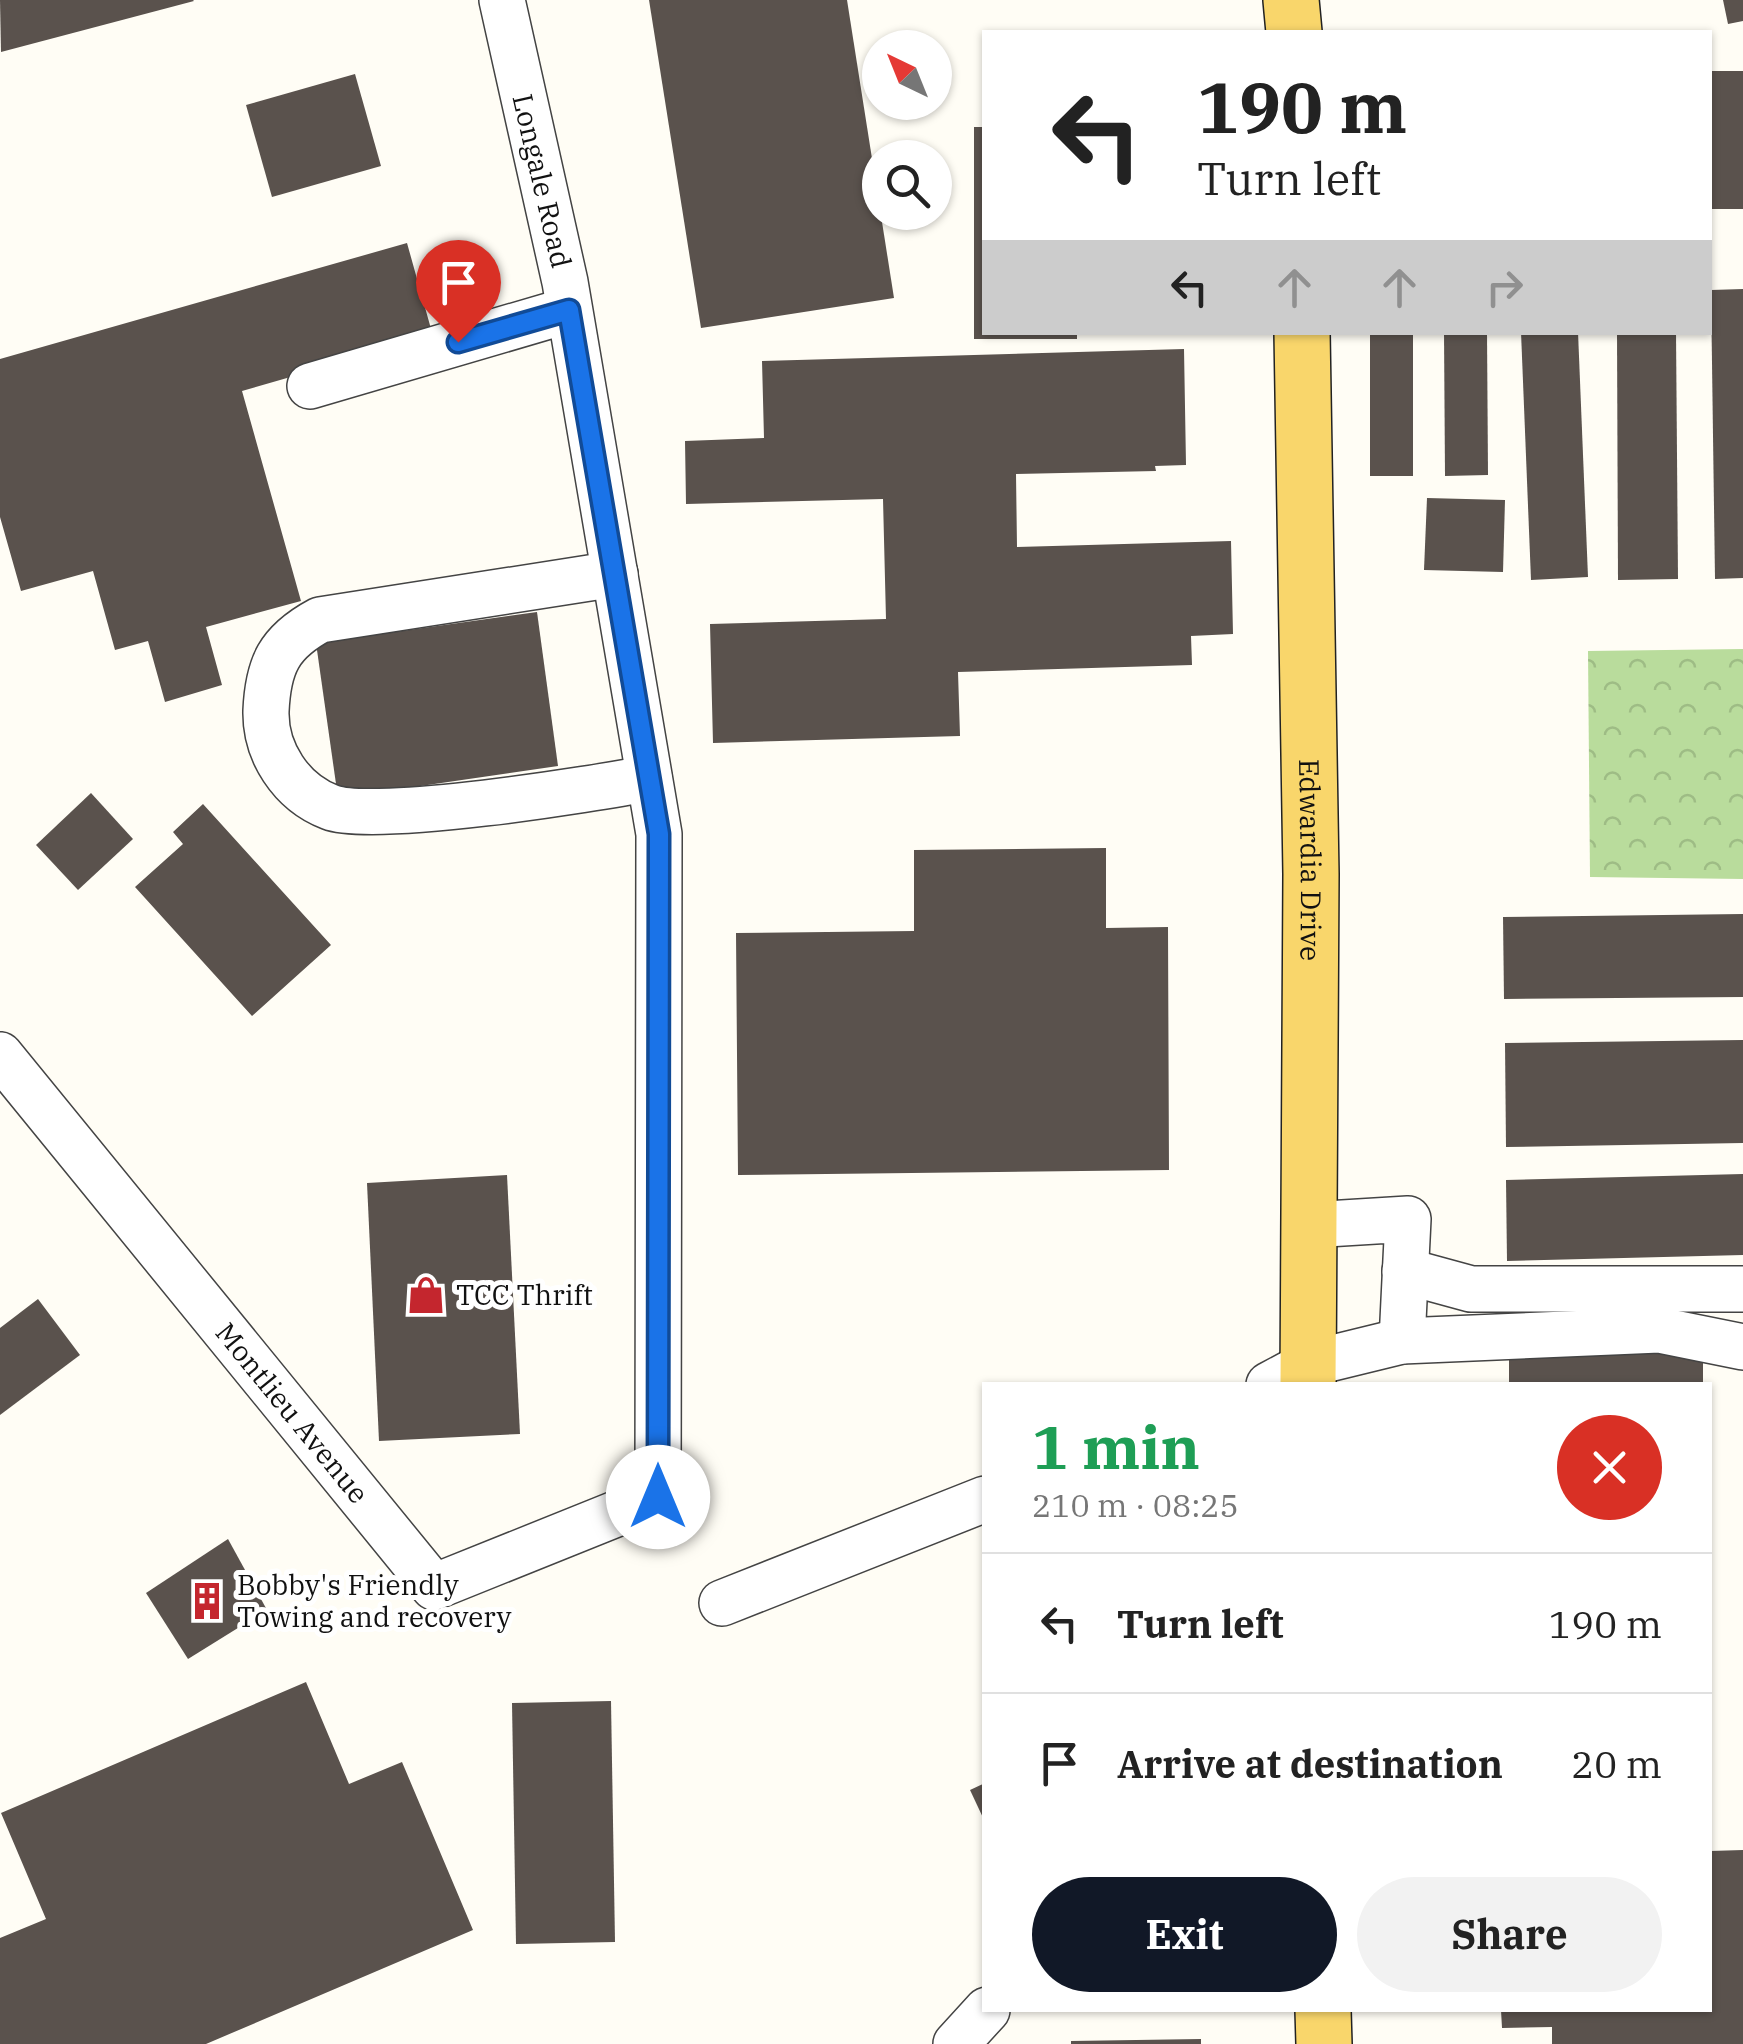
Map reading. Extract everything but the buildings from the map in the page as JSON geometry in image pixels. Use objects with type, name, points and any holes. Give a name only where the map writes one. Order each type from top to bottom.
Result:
[{"type":"main road","points":[[1291,0],[1294,30]]},
{"type":"main road","name":"Edwardia Drive","points":[[1295,1378],[1310,1225],[1311,874],[1302,335]]},
{"type":"main road","points":[[1323,2012],[1324,2044]]},
{"type":"street","name":"Longale Road","points":[[502,0],[569,310],[659,834],[658,1497]]},
{"type":"street","points":[[310,386],[569,310]]},
{"type":"street","points":[[614,574],[320,620],[294,634],[274,656],[268,679],[266,726],[287,777],[332,808],[371,812],[597,789],[649,778]]},
{"type":"street","name":"Montlieu Avenue","points":[[0,1055],[434,1587],[658,1497]]},
{"type":"street","points":[[1310,1225],[1408,1219],[1402,1341]]},
{"type":"street","points":[[1405,1271],[1470,1290],[1743,1289]]},
{"type":"street","points":[[1295,1378],[1402,1341],[1659,1330],[1743,1348]]},
{"type":"street","points":[[722,1604],[982,1500]]},
{"type":"street","points":[[956,2044],[985,2012]]},
{"type":"green space","points":[[1743,649],[1743,879],[1590,877],[1588,651]]},
{"type":"place","name":"TCC Thrift","points":[[426,1295]]},
{"type":"place","name":"Bobby's Friendly Towing and recovery","points":[[207,1601]]},
{"type":"route","points":[[458,342],[569,310],[659,834],[658,1497]]}]
